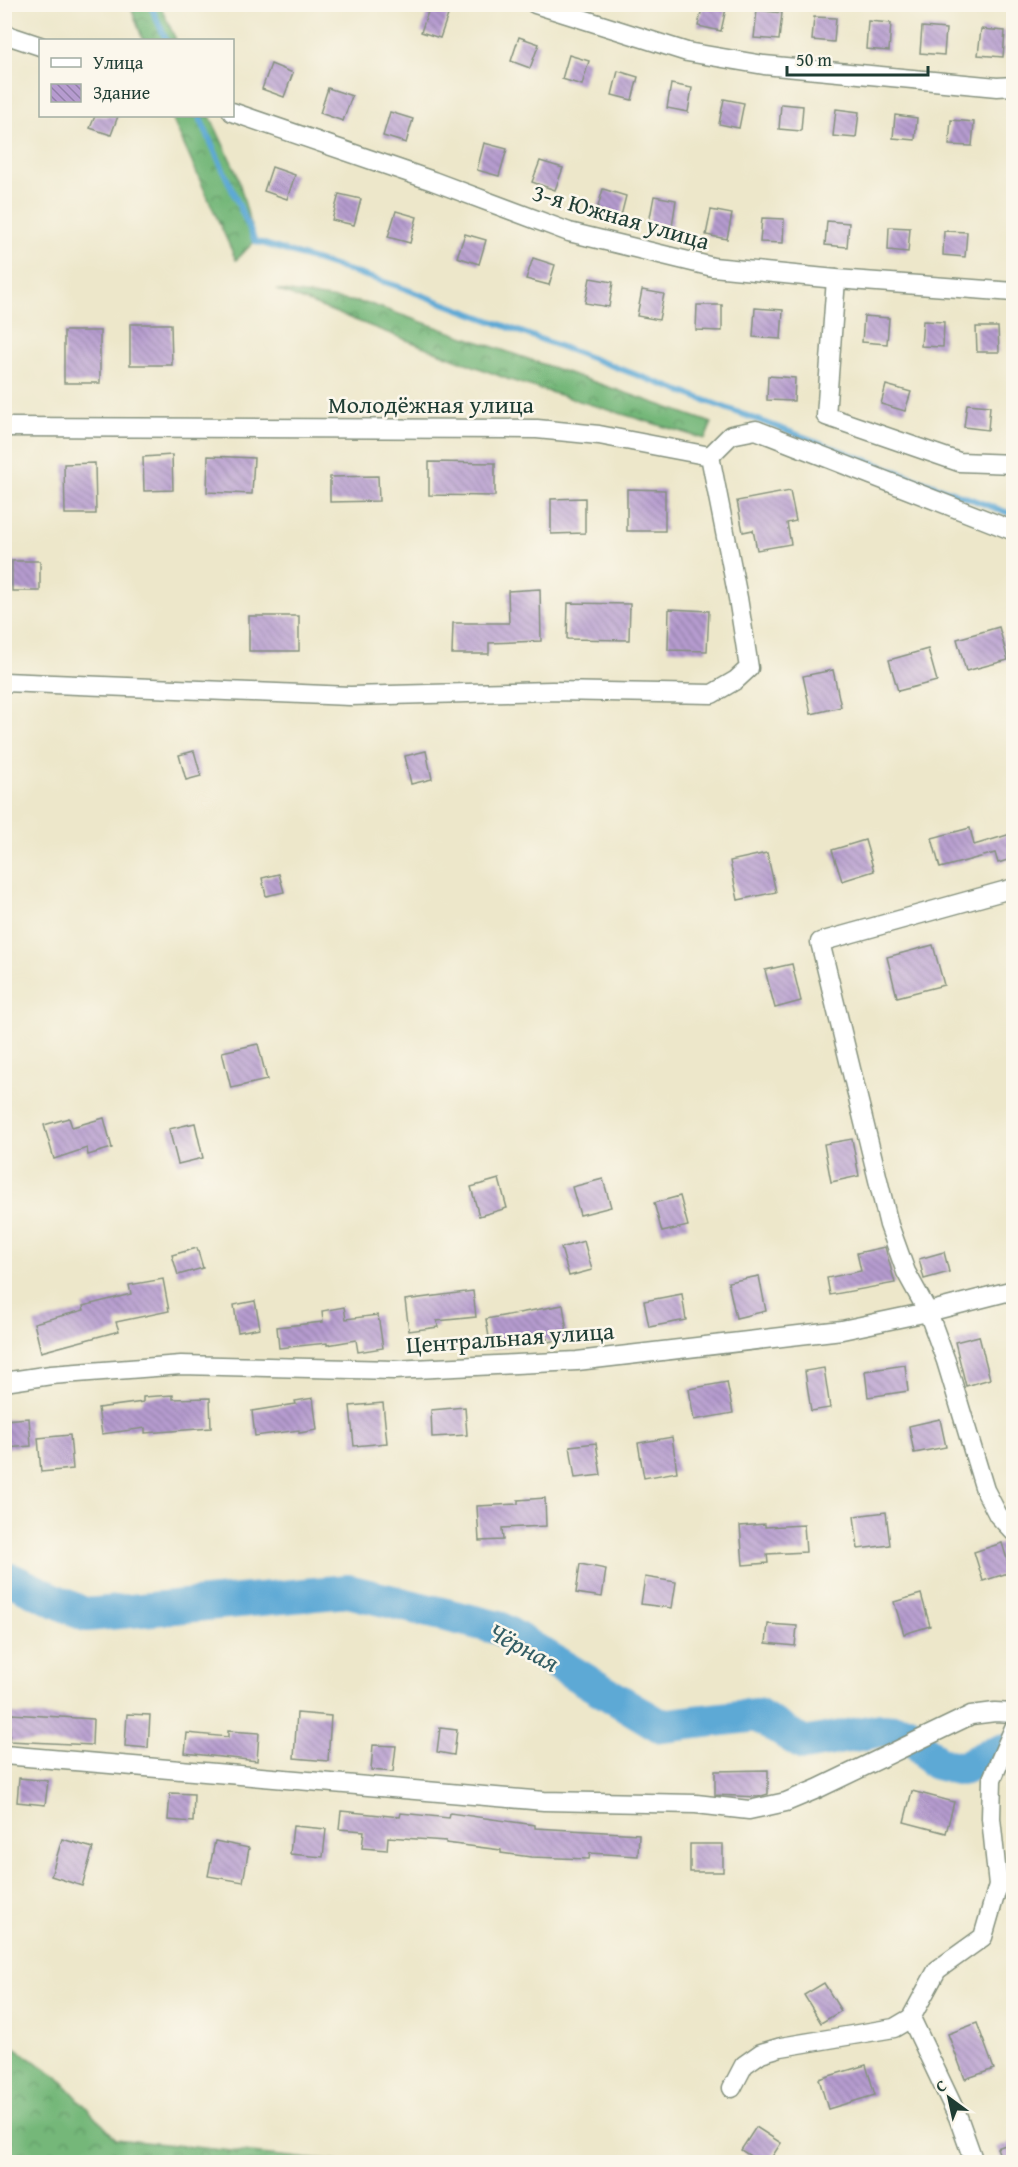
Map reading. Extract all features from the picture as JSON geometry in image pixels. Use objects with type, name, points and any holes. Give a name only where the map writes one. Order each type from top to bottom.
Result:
[{"type":"street","points":[[535,4],[687,52],[764,65],[1014,86]]},
{"type":"street","points":[[4,34],[39,46]]},
{"type":"street","name":"3-я Южная улица","points":[[234,113],[569,232],[713,267],[1014,292]]},
{"type":"street","points":[[836,279],[826,416],[959,462],[1014,464]]},
{"type":"street","name":"Молодёжная улица","points":[[4,427],[537,429],[599,435],[710,456]]},
{"type":"street","points":[[4,682],[350,696],[552,692],[712,694],[736,680],[749,668],[738,598],[710,456],[731,435],[756,430],[1014,531]]},
{"type":"street","points":[[1014,888],[820,942],[889,1225],[906,1272],[928,1312],[946,1361],[985,1490],[998,1515],[1014,1532]]},
{"type":"street","name":"Центральная улица","points":[[4,1382],[51,1375],[181,1365],[394,1370],[577,1361],[842,1330],[928,1312],[1014,1290]]},
{"type":"street","points":[[4,1755],[544,1801],[696,1804],[749,1810],[786,1802],[970,1716],[995,1712],[1014,1713]]},
{"type":"street","points":[[732,2088],[744,2066],[761,2053],[781,2047],[894,2028],[911,2018],[937,1970],[983,1937],[998,1885],[991,1818],[992,1779],[1011,1735]]},
{"type":"street","points":[[911,2018],[958,2117],[974,2163]]},
{"type":"green space","points":[[130,5],[160,5],[176,39],[143,39]]},
{"type":"green space","points":[[171,117],[210,117],[237,174],[255,241],[236,260]]},
{"type":"green space","points":[[277,290],[370,304],[712,423],[705,439],[510,380]]},
{"type":"green space","points":[[4,2041],[57,2076],[116,2139],[338,2162],[5,2162]]},
{"type":"building","points":[[703,4],[727,4],[721,31],[698,26]]},
{"type":"building","points":[[429,9],[448,15],[440,38],[421,32]]},
{"type":"building","points":[[757,10],[782,13],[779,40],[754,38]]},
{"type":"building","points":[[814,17],[836,18],[834,42],[812,40]]},
{"type":"building","points":[[868,21],[891,23],[889,51],[866,49]]},
{"type":"building","points":[[922,27],[946,29],[944,55],[920,53]]},
{"type":"building","points":[[981,29],[1005,31],[1003,57],[978,55]]},
{"type":"building","points":[[519,37],[539,44],[530,68],[511,61]]},
{"type":"building","points":[[569,55],[589,61],[582,85],[562,79]]},
{"type":"building","points":[[271,64],[293,73],[284,97],[262,89]]},
{"type":"building","points":[[618,71],[638,77],[632,100],[612,95]]},
{"type":"building","points":[[671,84],[692,88],[688,112],[667,108]]},
{"type":"building","points":[[328,88],[352,96],[343,121],[320,113]]},
{"type":"building","points":[[724,99],[744,103],[739,128],[719,124]]},
{"type":"building","points":[[781,104],[803,106],[801,131],[779,129]]},
{"type":"building","points":[[836,109],[859,112],[856,138],[833,136]]},
{"type":"building","points":[[390,112],[413,119],[406,143],[383,136]]},
{"type":"building","points":[[895,115],[917,118],[915,140],[893,138]]},
{"type":"building","points":[[95,117],[118,117],[111,135],[90,128]]},
{"type":"building","points":[[951,120],[974,122],[972,146],[949,145]]},
{"type":"building","points":[[484,143],[507,149],[499,176],[477,170]]},
{"type":"building","points":[[540,161],[563,168],[555,190],[532,182]]},
{"type":"building","points":[[272,167],[295,175],[287,199],[264,191]]},
{"type":"building","points":[[603,189],[626,196],[619,224],[595,217]]},
{"type":"building","points":[[339,194],[361,199],[354,225],[332,220]]},
{"type":"building","points":[[654,196],[676,200],[672,227],[649,223]]},
{"type":"building","points":[[711,210],[732,214],[727,239],[706,235]]},
{"type":"building","points":[[396,211],[417,217],[410,243],[388,237]]},
{"type":"building","points":[[762,218],[784,219],[783,243],[760,242]]},
{"type":"building","points":[[827,221],[849,223],[847,247],[825,245]]},
{"type":"building","points":[[889,227],[910,228],[908,252],[888,250]]},
{"type":"building","points":[[944,231],[967,232],[965,257],[943,255]]},
{"type":"building","points":[[465,234],[486,240],[479,264],[457,257]]},
{"type":"building","points":[[533,258],[555,265],[549,285],[526,279]]},
{"type":"building","points":[[590,278],[613,282],[609,307],[585,303]]},
{"type":"building","points":[[642,290],[664,294],[659,320],[637,316]]},
{"type":"building","points":[[697,305],[722,305],[722,331],[696,330]]},
{"type":"building","points":[[755,308],[783,310],[781,339],[753,337]]},
{"type":"building","points":[[864,316],[889,318],[887,344],[862,342]]},
{"type":"building","points":[[923,321],[944,322],[943,347],[921,346]]},
{"type":"building","points":[[130,324],[171,324],[172,365],[130,365]]},
{"type":"building","points":[[976,327],[998,327],[999,352],[977,352]]},
{"type":"building","points":[[64,331],[100,331],[100,383],[64,383]]},
{"type":"building","points":[[768,376],[795,378],[794,401],[767,400]]},
{"type":"building","points":[[886,385],[911,392],[905,411],[881,404]]},
{"type":"building","points":[[967,404],[990,406],[988,430],[964,427]]},
{"type":"building","points":[[172,455],[173,490],[144,491],[143,457]]},
{"type":"building","points":[[208,456],[254,458],[252,494],[207,492]]},
{"type":"building","points":[[429,462],[495,463],[495,496],[429,495]]},
{"type":"building","points":[[95,463],[96,514],[65,514],[64,464]]},
{"type":"building","points":[[378,476],[379,501],[330,502],[330,477]]},
{"type":"building","points":[[627,489],[665,490],[665,531],[627,531]]},
{"type":"building","points":[[790,491],[796,521],[787,523],[791,544],[757,550],[753,530],[743,532],[737,501]]},
{"type":"building","points":[[585,498],[585,533],[551,534],[551,499]]},
{"type":"building","points":[[12,561],[40,561],[40,591],[12,591]]},
{"type":"building","points":[[540,589],[541,641],[489,643],[489,654],[452,654],[453,623],[509,623],[508,591]]},
{"type":"building","points":[[568,603],[630,604],[629,640],[567,639]]},
{"type":"building","points":[[669,609],[709,611],[707,651],[668,650]]},
{"type":"building","points":[[249,616],[299,616],[299,651],[249,651]]},
{"type":"building","points":[[999,627],[1008,660],[966,671],[957,639]]},
{"type":"building","points":[[928,649],[937,681],[898,691],[889,660]]},
{"type":"building","points":[[833,670],[841,707],[811,714],[803,676]]},
{"type":"building","points":[[194,751],[201,776],[186,780],[179,755]]},
{"type":"building","points":[[426,751],[432,779],[411,784],[405,756]]},
{"type":"building","points":[[970,828],[974,845],[1014,833],[1014,858],[998,863],[995,853],[940,868],[932,838]]},
{"type":"building","points":[[865,840],[874,871],[842,881],[832,850]]},
{"type":"building","points":[[767,853],[776,892],[738,900],[730,861]]},
{"type":"building","points":[[279,874],[284,892],[266,896],[262,878]]},
{"type":"building","points":[[933,945],[944,985],[897,997],[887,957]]},
{"type":"building","points":[[792,964],[801,1001],[775,1008],[765,970]]},
{"type":"building","points":[[258,1044],[267,1080],[231,1088],[222,1052]]},
{"type":"building","points":[[69,1118],[72,1127],[104,1118],[112,1148],[88,1155],[87,1148],[54,1159],[44,1125]]},
{"type":"building","points":[[195,1123],[203,1158],[178,1164],[169,1129]]},
{"type":"building","points":[[852,1139],[859,1176],[831,1182],[824,1144]]},
{"type":"building","points":[[499,1179],[507,1208],[479,1216],[471,1187]]},
{"type":"building","points":[[603,1179],[611,1207],[580,1215],[572,1187]]},
{"type":"building","points":[[680,1196],[688,1226],[662,1232],[654,1203]]},
{"type":"building","points":[[584,1241],[592,1270],[569,1276],[561,1248]]},
{"type":"building","points":[[885,1247],[895,1283],[830,1295],[827,1278],[861,1271],[857,1253]]},
{"type":"building","points":[[197,1248],[203,1268],[178,1275],[172,1255]]},
{"type":"building","points":[[944,1252],[949,1272],[924,1279],[919,1259]]},
{"type":"building","points":[[759,1276],[766,1311],[736,1318],[728,1282]]},
{"type":"building","points":[[163,1279],[169,1311],[116,1322],[119,1331],[41,1352],[34,1323],[84,1310],[83,1306],[131,1294],[129,1285]]},
{"type":"building","points":[[473,1291],[476,1317],[437,1321],[438,1327],[409,1331],[405,1300]]},
{"type":"building","points":[[682,1294],[686,1320],[649,1327],[644,1301]]},
{"type":"building","points":[[255,1301],[260,1328],[238,1332],[234,1305]]},
{"type":"building","points":[[563,1305],[568,1339],[547,1342],[547,1339],[491,1349],[486,1319]]},
{"type":"building","points":[[344,1307],[346,1319],[378,1315],[383,1348],[358,1352],[356,1340],[327,1345],[327,1343],[279,1348],[277,1327],[323,1322],[322,1311]]},
{"type":"building","points":[[979,1336],[990,1379],[966,1386],[955,1342]]},
{"type":"building","points":[[905,1365],[908,1391],[868,1397],[865,1371]]},
{"type":"building","points":[[824,1368],[830,1408],[811,1411],[805,1371]]},
{"type":"building","points":[[727,1382],[733,1413],[694,1420],[689,1389]]},
{"type":"building","points":[[173,1395],[173,1399],[210,1398],[211,1428],[145,1433],[145,1428],[102,1434],[98,1408],[143,1402],[143,1397]]},
{"type":"building","points":[[313,1398],[317,1430],[255,1436],[252,1411],[296,1404],[295,1401]]},
{"type":"building","points":[[383,1403],[387,1443],[354,1446],[350,1406]]},
{"type":"building","points":[[465,1407],[467,1435],[432,1437],[431,1410]]},
{"type":"building","points":[[29,1418],[31,1446],[6,1448],[4,1420]]},
{"type":"building","points":[[940,1419],[946,1447],[914,1453],[909,1426]]},
{"type":"building","points":[[70,1435],[73,1469],[41,1472],[38,1438]]},
{"type":"building","points":[[672,1437],[677,1472],[644,1478],[638,1443]]},
{"type":"building","points":[[596,1443],[601,1475],[575,1478],[570,1446]]},
{"type":"building","points":[[545,1498],[546,1526],[502,1528],[503,1540],[479,1541],[477,1506],[518,1504],[518,1500]]},
{"type":"building","points":[[886,1512],[890,1545],[858,1549],[854,1516]]},
{"type":"building","points":[[765,1524],[765,1527],[804,1525],[806,1552],[767,1554],[768,1563],[743,1565],[740,1526]]},
{"type":"building","points":[[1002,1543],[1011,1572],[983,1581],[974,1552]]},
{"type":"building","points":[[580,1564],[606,1569],[602,1597],[576,1593]]},
{"type":"building","points":[[645,1577],[676,1582],[672,1608],[641,1604]]},
{"type":"building","points":[[921,1594],[930,1626],[904,1634],[894,1602]]},
{"type":"building","points":[[768,1624],[797,1626],[795,1646],[766,1643]]},
{"type":"building","points":[[297,1713],[331,1716],[328,1761],[294,1758]]},
{"type":"building","points":[[11,1714],[93,1719],[92,1745],[9,1741]]},
{"type":"building","points":[[127,1714],[150,1715],[148,1748],[125,1746]]},
{"type":"building","points":[[440,1728],[457,1730],[454,1755],[437,1752]]},
{"type":"building","points":[[228,1731],[259,1733],[257,1761],[185,1753],[187,1733],[228,1737]]},
{"type":"building","points":[[373,1745],[396,1746],[393,1772],[371,1770]]},
{"type":"building","points":[[768,1770],[768,1794],[758,1797],[715,1795],[715,1771]]},
{"type":"building","points":[[19,1778],[48,1781],[45,1805],[17,1802]]},
{"type":"building","points":[[912,1791],[954,1802],[946,1833],[904,1822]]},
{"type":"building","points":[[170,1793],[194,1794],[193,1822],[168,1820]]},
{"type":"building","points":[[341,1811],[400,1817],[401,1813],[449,1818],[450,1813],[535,1825],[535,1828],[639,1834],[638,1856],[590,1853],[589,1859],[531,1857],[501,1853],[501,1850],[446,1843],[446,1841],[388,1837],[387,1850],[362,1848],[364,1831],[339,1829]]},
{"type":"building","points":[[293,1826],[326,1829],[323,1857],[290,1854]]},
{"type":"building","points":[[62,1839],[93,1848],[82,1886],[51,1876]]},
{"type":"building","points":[[215,1841],[249,1848],[243,1882],[208,1876]]},
{"type":"building","points":[[690,1844],[723,1844],[723,1872],[690,1872]]},
{"type":"building","points":[[824,1983],[841,2011],[821,2023],[804,1995]]},
{"type":"building","points":[[977,2023],[994,2069],[965,2079],[948,2034]]},
{"type":"building","points":[[866,2065],[875,2095],[828,2109],[819,2079]]},
{"type":"building","points":[[756,2127],[781,2143],[768,2163],[761,2163],[741,2150]]},
{"type":"building","points":[[1014,2142],[1014,2163],[1003,2163],[997,2148]]},
{"type":"waterway","points":[[150,4],[166,39]]},
{"type":"waterway","points":[[199,117],[255,241],[397,286],[1014,515]]},
{"type":"waterway","name":"Чёрная","points":[[4,1580],[12,1580],[86,1615],[348,1591],[499,1628],[661,1726],[757,1715],[804,1744],[881,1730],[908,1732],[936,1763],[961,1769],[994,1753],[1014,1750]]}]
